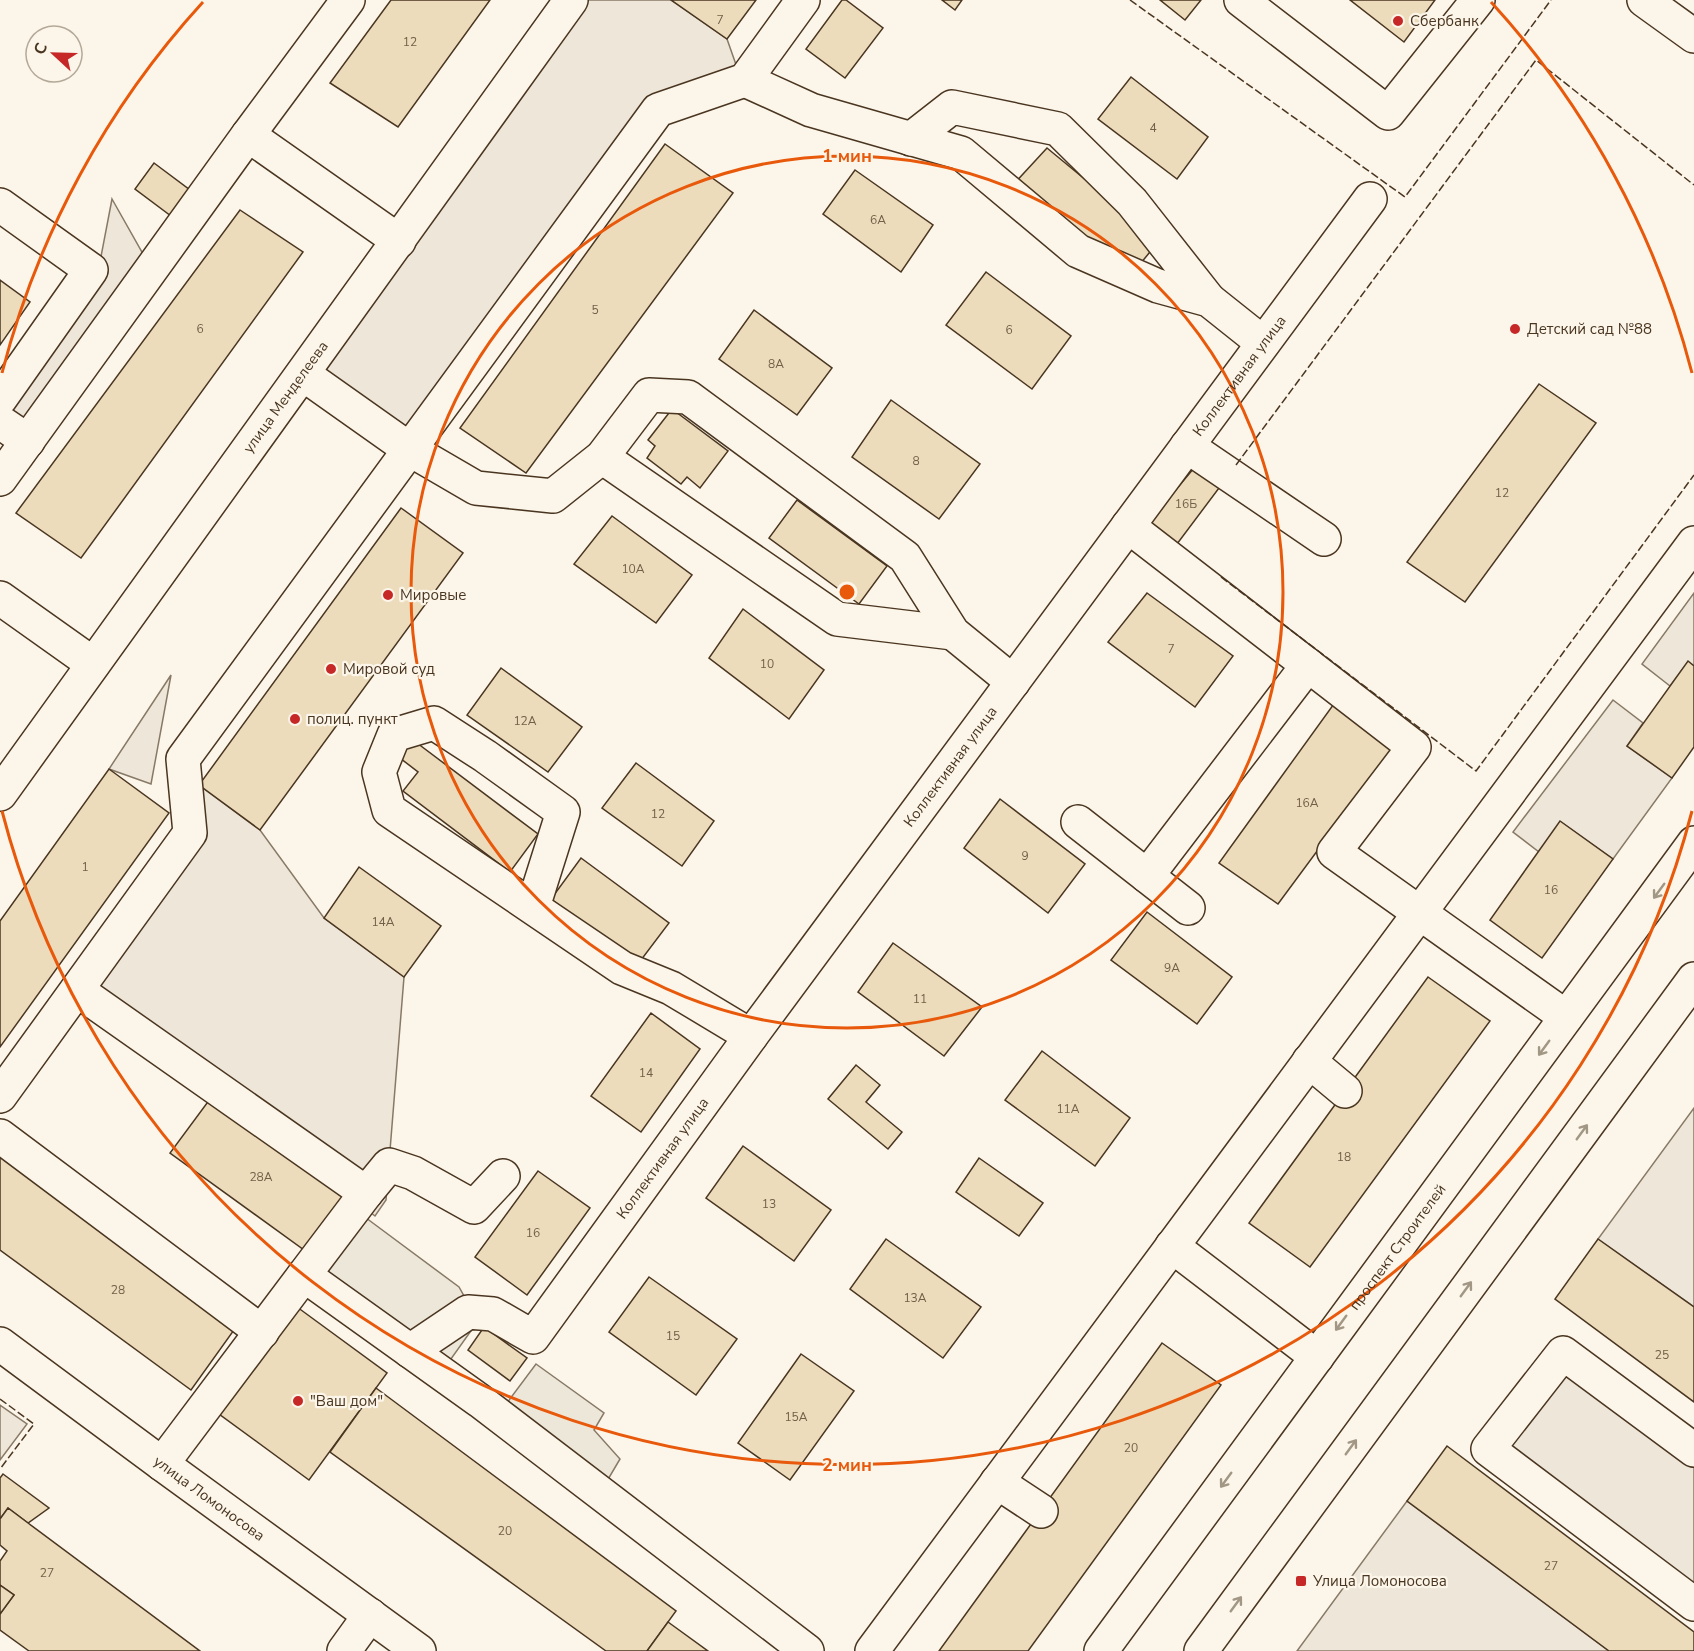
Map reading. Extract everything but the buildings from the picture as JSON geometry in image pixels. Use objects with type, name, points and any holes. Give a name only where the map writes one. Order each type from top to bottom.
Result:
[{"type":"street","points":[[0,479],[348,0]]},
{"type":"street","name":"улица Менделеева","points":[[0,795],[571,0]]},
{"type":"street","points":[[0,1096],[190,833],[183,759],[657,110],[745,80],[803,0]]},
{"type":"street","points":[[1241,0],[1388,113],[1478,0]]},
{"type":"street","points":[[1644,0],[1694,36]]},
{"type":"street","points":[[745,80],[811,110],[961,153],[1078,251],[1158,286],[1209,300]]},
{"type":"street","points":[[911,139],[952,107],[1058,129],[1132,202],[1209,300],[1263,344]]},
{"type":"street","points":[[248,135],[399,241]]},
{"type":"street","name":"Коллективная улица","points":[[410,1351],[468,1312],[493,1314],[533,1337],[751,1036],[1370,199]]},
{"type":"street","points":[[0,205],[91,270],[0,399]]},
{"type":"street","points":[[303,374],[409,449],[476,488],[553,496],[602,457],[649,395],[688,397],[905,557],[953,633],[1012,682]]},
{"type":"street","points":[[0,422],[27,441]]},
{"type":"street","points":[[1187,446],[1324,539]]},
{"type":"street","points":[[602,457],[837,619],[953,633]]},
{"type":"street","points":[[1128,526],[1414,747],[1334,852],[1566,1017]]},
{"type":"street","points":[[872,1651],[1694,543]]},
{"type":"street","points":[[0,598],[93,664]]},
{"type":"street","points":[[1147,876],[1308,665]]},
{"type":"street","points":[[533,908],[563,812],[434,723],[394,735],[379,772],[389,810],[533,908],[622,968],[671,988],[751,1036]]},
{"type":"street","points":[[1078,822],[1188,908]]},
{"type":"street","name":"проспект Строителей","points":[[1101,1651],[1694,843]]},
{"type":"street","points":[[1201,1651],[1694,979]]},
{"type":"street","points":[[77,990],[366,1193]]},
{"type":"street","points":[[1309,1061],[1345,1091]]},
{"type":"street","points":[[0,1136],[262,1332]]},
{"type":"street","points":[[162,1464],[389,1164],[413,1173],[474,1207],[503,1176]]},
{"type":"street","points":[[1172,1246],[1317,1357]]},
{"type":"street","points":[[304,1275],[480,1401],[807,1651]]},
{"type":"street","name":"улица Ломоносова","points":[[0,1344],[419,1651]]},
{"type":"street","points":[[1694,1450],[1563,1353],[1488,1449],[1694,1604]]},
{"type":"street","points":[[997,1482],[1041,1511]]},
{"type":"street","points":[[344,1651],[370,1615]]},
{"type":"shaded area","points":[[586,0],[671,0],[727,39],[740,76],[654,103],[408,440],[315,377]]},
{"type":"shaded area","points":[[112,199],[147,261],[25,431],[0,412],[99,267]]},
{"type":"shaded area","points":[[1694,593],[1694,666],[1688,662],[1670,686],[1642,664]]},
{"type":"shaded area","points":[[171,675],[151,784],[109,769]]},
{"type":"shaded area","points":[[1613,700],[1643,723],[1627,746],[1672,778],[1613,859],[1561,822],[1539,852],[1513,832]]},
{"type":"shaded area","points":[[199,785],[260,830],[324,918],[404,977],[386,1200],[375,1216],[83,989]]},
{"type":"shaded area","points":[[1694,1108],[1694,1307],[1598,1239]]},
{"type":"shaded area","points":[[354,1209],[459,1287],[478,1321],[441,1373],[304,1275]]},
{"type":"shaded area","points":[[1563,1353],[1694,1450],[1694,1604],[1488,1449]]},
{"type":"shaded area","points":[[536,1364],[604,1413],[594,1430],[620,1459],[600,1493],[498,1415]]},
{"type":"shaded area","points":[[0,1405],[27,1424],[0,1460]]},
{"type":"shaded area","points":[[1407,1501],[1609,1651],[1297,1651]]},
{"type":"fence","points":[[1130,0],[1405,197],[1551,0]]},
{"type":"fence","points":[[1236,465],[1536,60],[1694,185]]},
{"type":"fence","points":[[1221,577],[1476,771],[1694,475]]},
{"type":"fence","points":[[0,1399],[34,1424],[0,1469]]},
{"type":"place","name":"Сбербанк","points":[[1398,21]]},
{"type":"place","name":"Детский сад №88","points":[[1515,329]]},
{"type":"place","name":"Мировые","points":[[388,595]]},
{"type":"place","name":"Мировой суд","points":[[331,669]]},
{"type":"place","name":"полиц. пункт","points":[[295,719]]},
{"type":"place","name":"\"Ваш дом\"","points":[[298,1401]]},
{"type":"place","name":"Улица Ломоносова","points":[[1301,1581]]}]
